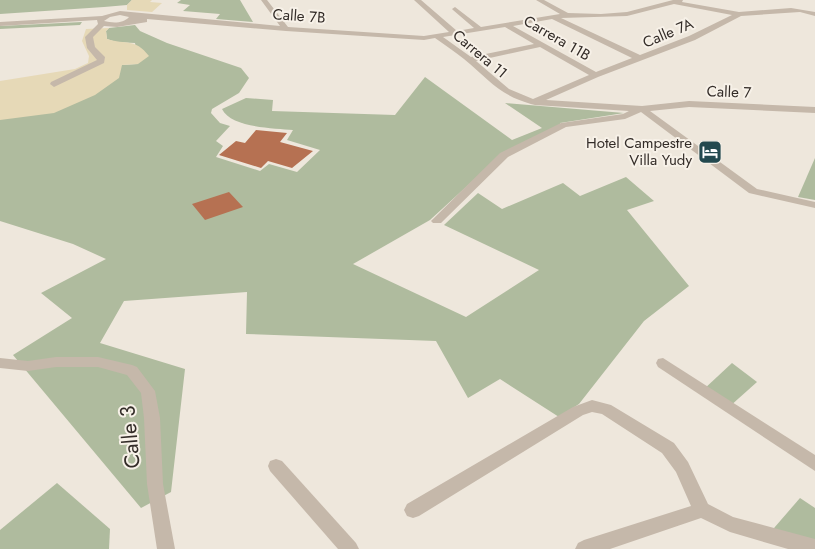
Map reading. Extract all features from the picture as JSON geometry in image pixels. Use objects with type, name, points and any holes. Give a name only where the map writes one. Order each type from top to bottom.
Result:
[{"type":"street","points":[[264,0],[286,29]]},
{"type":"street","name":"Carrera 11","points":[[418,0],[454,32]]},
{"type":"street","points":[[539,0],[568,14],[601,16],[627,14],[652,9],[676,1],[739,14]]},
{"type":"street","points":[[454,9],[480,28]]},
{"type":"street","name":"Calle 7A","points":[[535,102],[692,38],[739,14],[800,10],[815,14]]},
{"type":"street","name":"Calle 7B","points":[[102,22],[116,14],[131,14],[286,29],[412,38],[437,36],[568,14]]},
{"type":"street","points":[[126,23],[133,19],[131,14]]},
{"type":"street","name":"Calle 7B","points":[[102,22],[113,25],[160,17]]},
{"type":"street","points":[[553,17],[641,59]]},
{"type":"street","points":[[0,24],[102,22]]},
{"type":"street","points":[[0,31],[25,31],[102,22]]},
{"type":"street","points":[[54,84],[101,61],[102,58],[91,48],[89,37],[102,22]]},
{"type":"street","name":"Carrera 11B","points":[[506,24],[595,76]]},
{"type":"street","name":"Carrera 11","points":[[437,36],[470,60],[503,91],[519,98],[535,102],[642,109]]},
{"type":"street","points":[[470,60],[541,45]]},
{"type":"street","name":"Calle 7","points":[[642,109],[689,104],[815,110]]},
{"type":"street","points":[[436,221],[504,155],[564,125],[625,116],[642,109],[753,191],[815,205]]},
{"type":"street","name":"Calle 3","points":[[0,363],[28,366],[56,362],[98,362],[132,371],[148,391],[152,418],[155,484],[166,549]]},
{"type":"street","points":[[663,363],[815,464]]},
{"type":"street","points":[[413,510],[570,416],[592,406],[606,409],[668,448],[682,467],[702,510],[730,524],[815,548]]},
{"type":"street","points":[[276,466],[350,549]]},
{"type":"street","points":[[584,549],[702,510]]},
{"type":"green space","points":[[0,0],[132,0],[127,5],[0,14]]},
{"type":"green space","points":[[181,0],[240,0],[253,22],[216,19],[220,14],[183,11],[190,5],[177,3]]},
{"type":"green space","points":[[82,22],[80,25],[0,29],[0,26]]},
{"type":"green space","points":[[135,25],[140,31],[167,43],[241,68],[249,78],[239,93],[212,109],[211,113],[220,123],[230,126],[216,141],[223,146],[216,157],[260,171],[269,164],[297,172],[320,150],[287,140],[293,130],[243,123],[234,120],[222,109],[246,98],[273,100],[272,111],[395,115],[425,77],[512,140],[542,128],[505,103],[624,113],[560,123],[561,125],[501,155],[430,220],[353,264],[466,317],[539,270],[444,225],[478,193],[502,209],[563,183],[580,196],[626,177],[654,201],[627,210],[689,286],[644,321],[579,404],[559,417],[500,379],[468,398],[436,341],[246,334],[247,292],[124,301],[100,343],[185,369],[171,492],[141,508],[13,355],[72,318],[41,293],[106,259],[73,244],[0,221],[0,119],[122,65],[138,64],[135,43],[116,42],[107,39],[106,31],[109,28]]},
{"type":"green space","points":[[815,158],[815,200],[798,197]]},
{"type":"green space","points":[[732,363],[757,382],[729,407],[703,390]]},
{"type":"green space","points":[[57,483],[110,529],[109,549],[0,549],[0,530]]},
{"type":"green space","points":[[800,498],[815,508],[815,548],[768,535]]},
{"type":"sand","points":[[132,0],[152,0],[150,2],[162,3],[152,12],[127,10],[127,5]]},
{"type":"sand","points":[[109,28],[106,31],[107,39],[135,44],[149,56],[138,64],[122,65],[119,78],[95,95],[54,113],[0,120],[0,81],[75,69],[88,63],[89,56],[82,41],[86,29]]},
{"type":"building","points":[[256,130],[287,133],[280,142],[313,151],[292,168],[268,161],[261,168],[219,155],[236,141],[245,143]]},
{"type":"building","points":[[229,192],[243,207],[205,220],[192,204]]},
{"type":"place","name":"Hotel Campestre Villa Yudy","points":[[710,152]]}]
